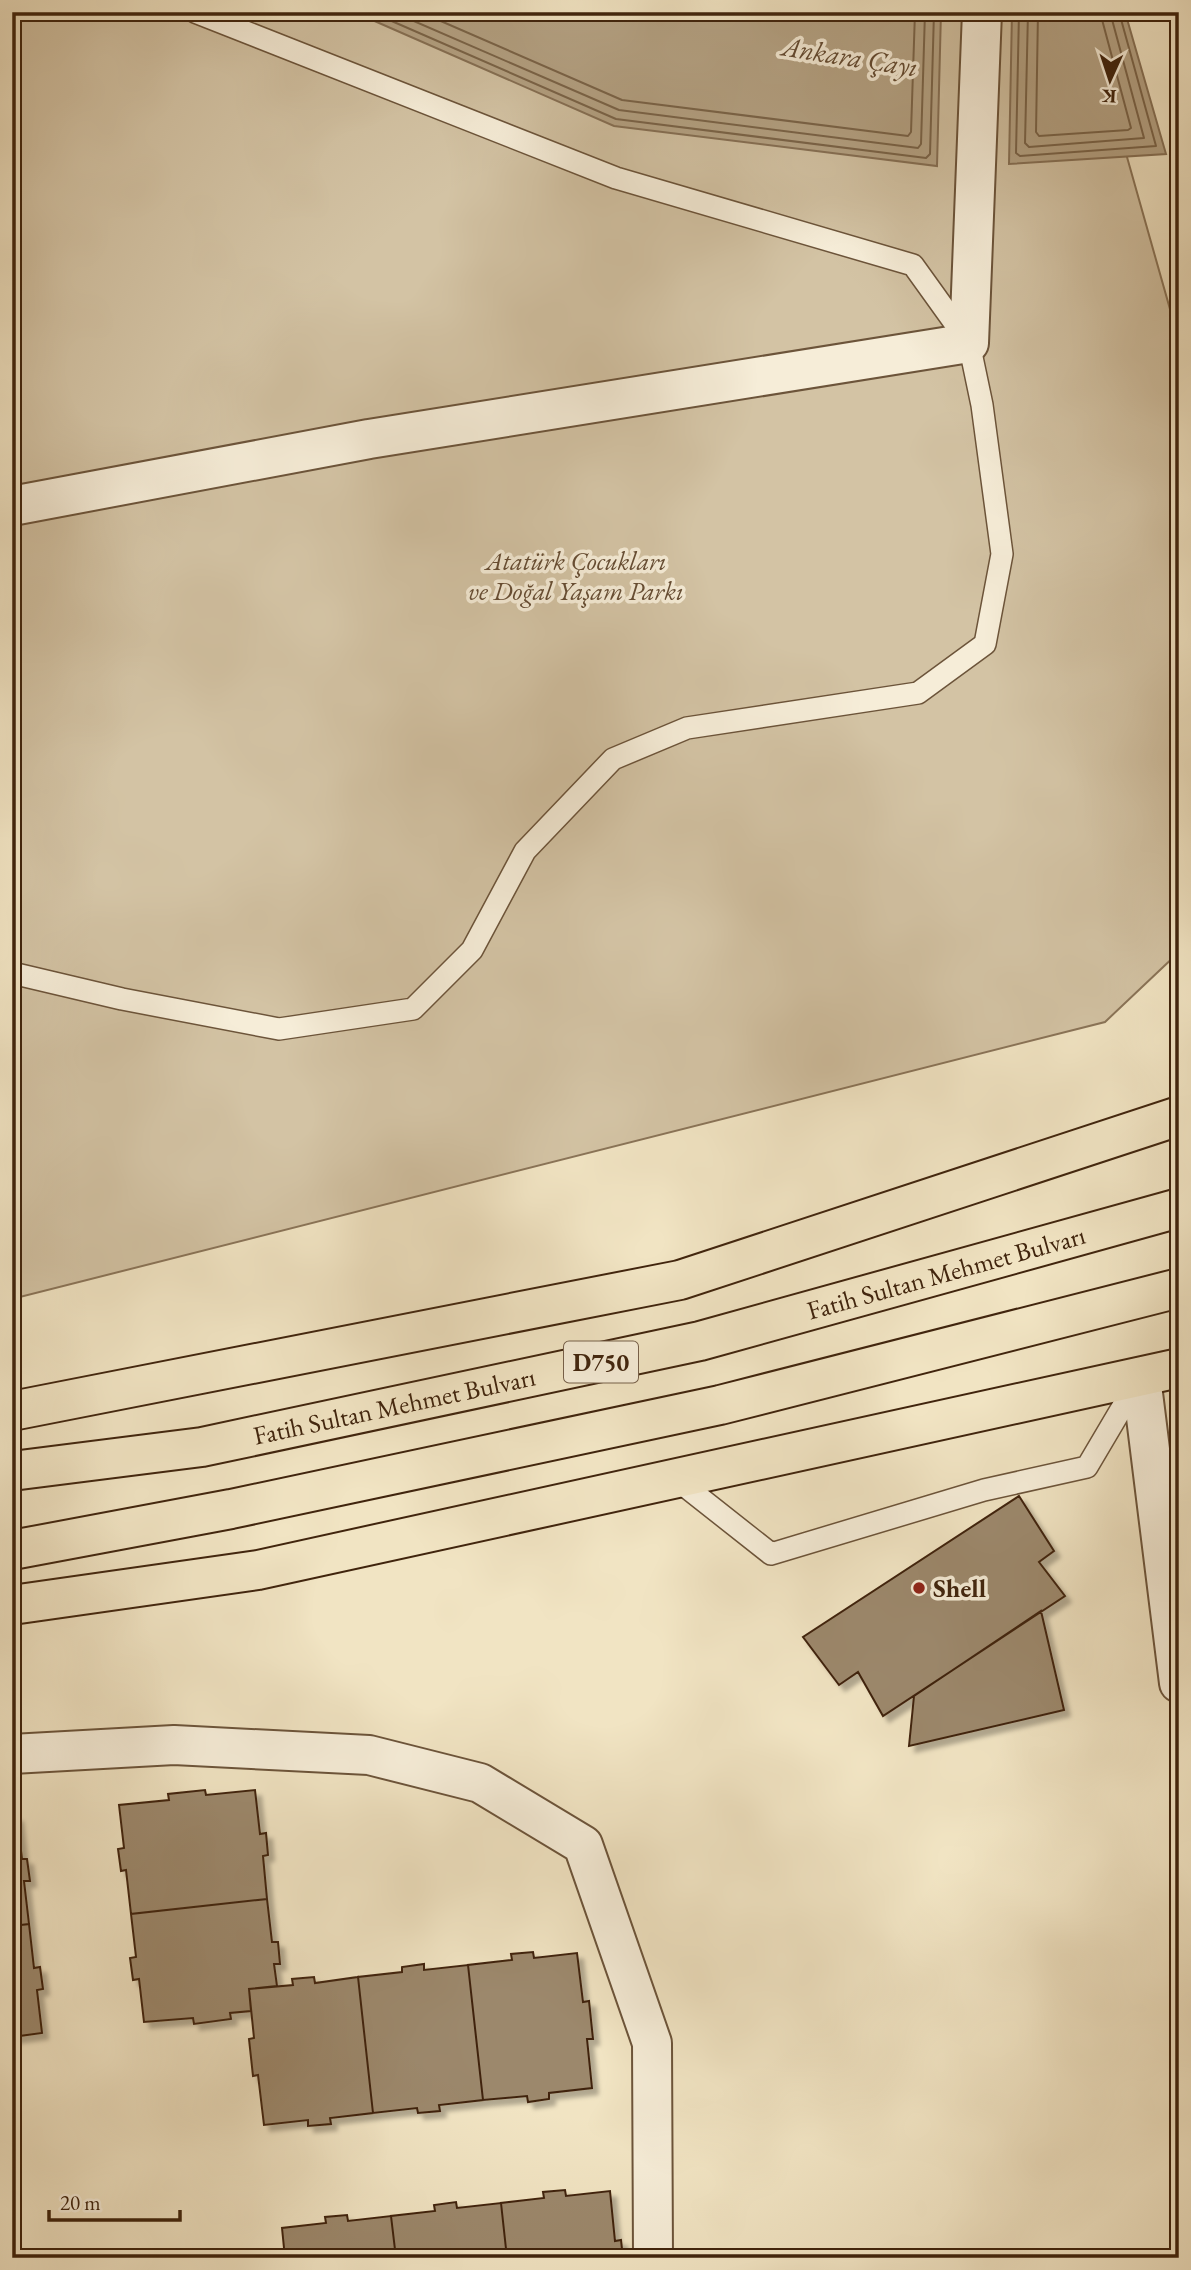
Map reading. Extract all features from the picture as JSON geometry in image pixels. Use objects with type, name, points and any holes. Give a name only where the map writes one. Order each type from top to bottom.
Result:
[{"type":"highway","points":[[12,1411],[680,1280],[1179,1116]]},
{"type":"highway","name":"Fatih Sultan Mehmet Bulvarı","points":[[12,1471],[202,1447],[700,1341],[1179,1208]]},
{"type":"highway","name":"D750","points":[[12,1550],[231,1509],[720,1405],[1179,1288]]},
{"type":"highway","points":[[12,1605],[258,1570],[1179,1368]]},
{"type":"street","points":[[12,506],[369,439],[969,343],[982,12]]},
{"type":"street","points":[[1140,1377],[1179,1682]]},
{"type":"street","points":[[12,1754],[174,1745],[369,1755],[480,1783],[583,1845],[652,2043],[653,2258]]},
{"type":"lane","points":[[12,973],[122,999],[279,1029],[412,1009],[472,950],[525,851],[613,758],[687,728],[918,693],[985,644],[1002,554],[982,405],[969,343],[913,265],[616,178],[195,12]]},
{"type":"lane","points":[[676,1479],[771,1554],[984,1490],[1087,1467],[1140,1377]]},
{"type":"green space","name":"Atatürk Çocukları ve Doğal Yaşam Parkı","points":[[12,12],[1086,12],[1179,341],[1179,952],[1105,1022],[12,1299]]},
{"type":"water","name":"Ankara Çayı","points":[[354,12],[941,12],[937,166],[614,126]]},
{"type":"water","points":[[1012,12],[1125,12],[1166,154],[1009,164]]},
{"type":"building","points":[[1019,1496],[1054,1551],[1039,1562],[1065,1596],[883,1716],[858,1672],[839,1685],[803,1637]]},
{"type":"building","points":[[1041,1611],[1064,1710],[909,1746],[914,1696]]},
{"type":"building","points":[[205,1790],[206,1795],[255,1790],[260,1834],[266,1833],[268,1855],[263,1856],[267,1899],[131,1914],[126,1870],[121,1871],[118,1849],[124,1848],[119,1805],[169,1800],[168,1794]]},
{"type":"building","points":[[12,1816],[17,1816],[22,1859],[27,1859],[30,1881],[24,1881],[29,1924],[12,1926]]},
{"type":"building","points":[[267,1899],[272,1942],[278,1942],[280,1964],[274,1964],[277,1986],[249,1989],[251,2011],[230,2013],[231,2019],[194,2024],[193,2018],[144,2022],[139,1979],[133,1980],[130,1958],[136,1957],[131,1914]]},
{"type":"building","points":[[29,1924],[34,1968],[40,1967],[43,1989],[37,1990],[42,2033],[12,2037],[12,1926]]},
{"type":"building","points":[[533,1952],[534,1958],[577,1953],[583,2002],[589,2001],[593,2039],[587,2039],[592,2088],[549,2093],[549,2099],[528,2102],[527,2096],[483,2100],[468,1965],[512,1960],[511,1954]]},
{"type":"building","points":[[424,1964],[424,1970],[468,1965],[483,2100],[439,2105],[440,2111],[418,2113],[417,2108],[373,2113],[358,1977],[402,1972],[402,1967]]},
{"type":"building","points":[[314,1977],[315,1983],[358,1977],[373,2113],[330,2118],[331,2124],[308,2126],[308,2120],[264,2125],[258,2075],[253,2076],[249,2039],[254,2038],[249,1989],[293,1985],[292,1979]]},
{"type":"building","points":[[565,2190],[566,2196],[610,2191],[615,2241],[621,2240],[623,2258],[507,2258],[501,2203],[544,2198],[543,2192]]},
{"type":"building","points":[[456,2202],[457,2208],[501,2203],[507,2258],[396,2258],[391,2216],[435,2211],[434,2205]]},
{"type":"building","points":[[347,2215],[348,2221],[391,2216],[396,2258],[285,2258],[282,2228],[326,2223],[325,2217]]},
{"type":"place","name":"Shell","points":[[919,1588]]}]
